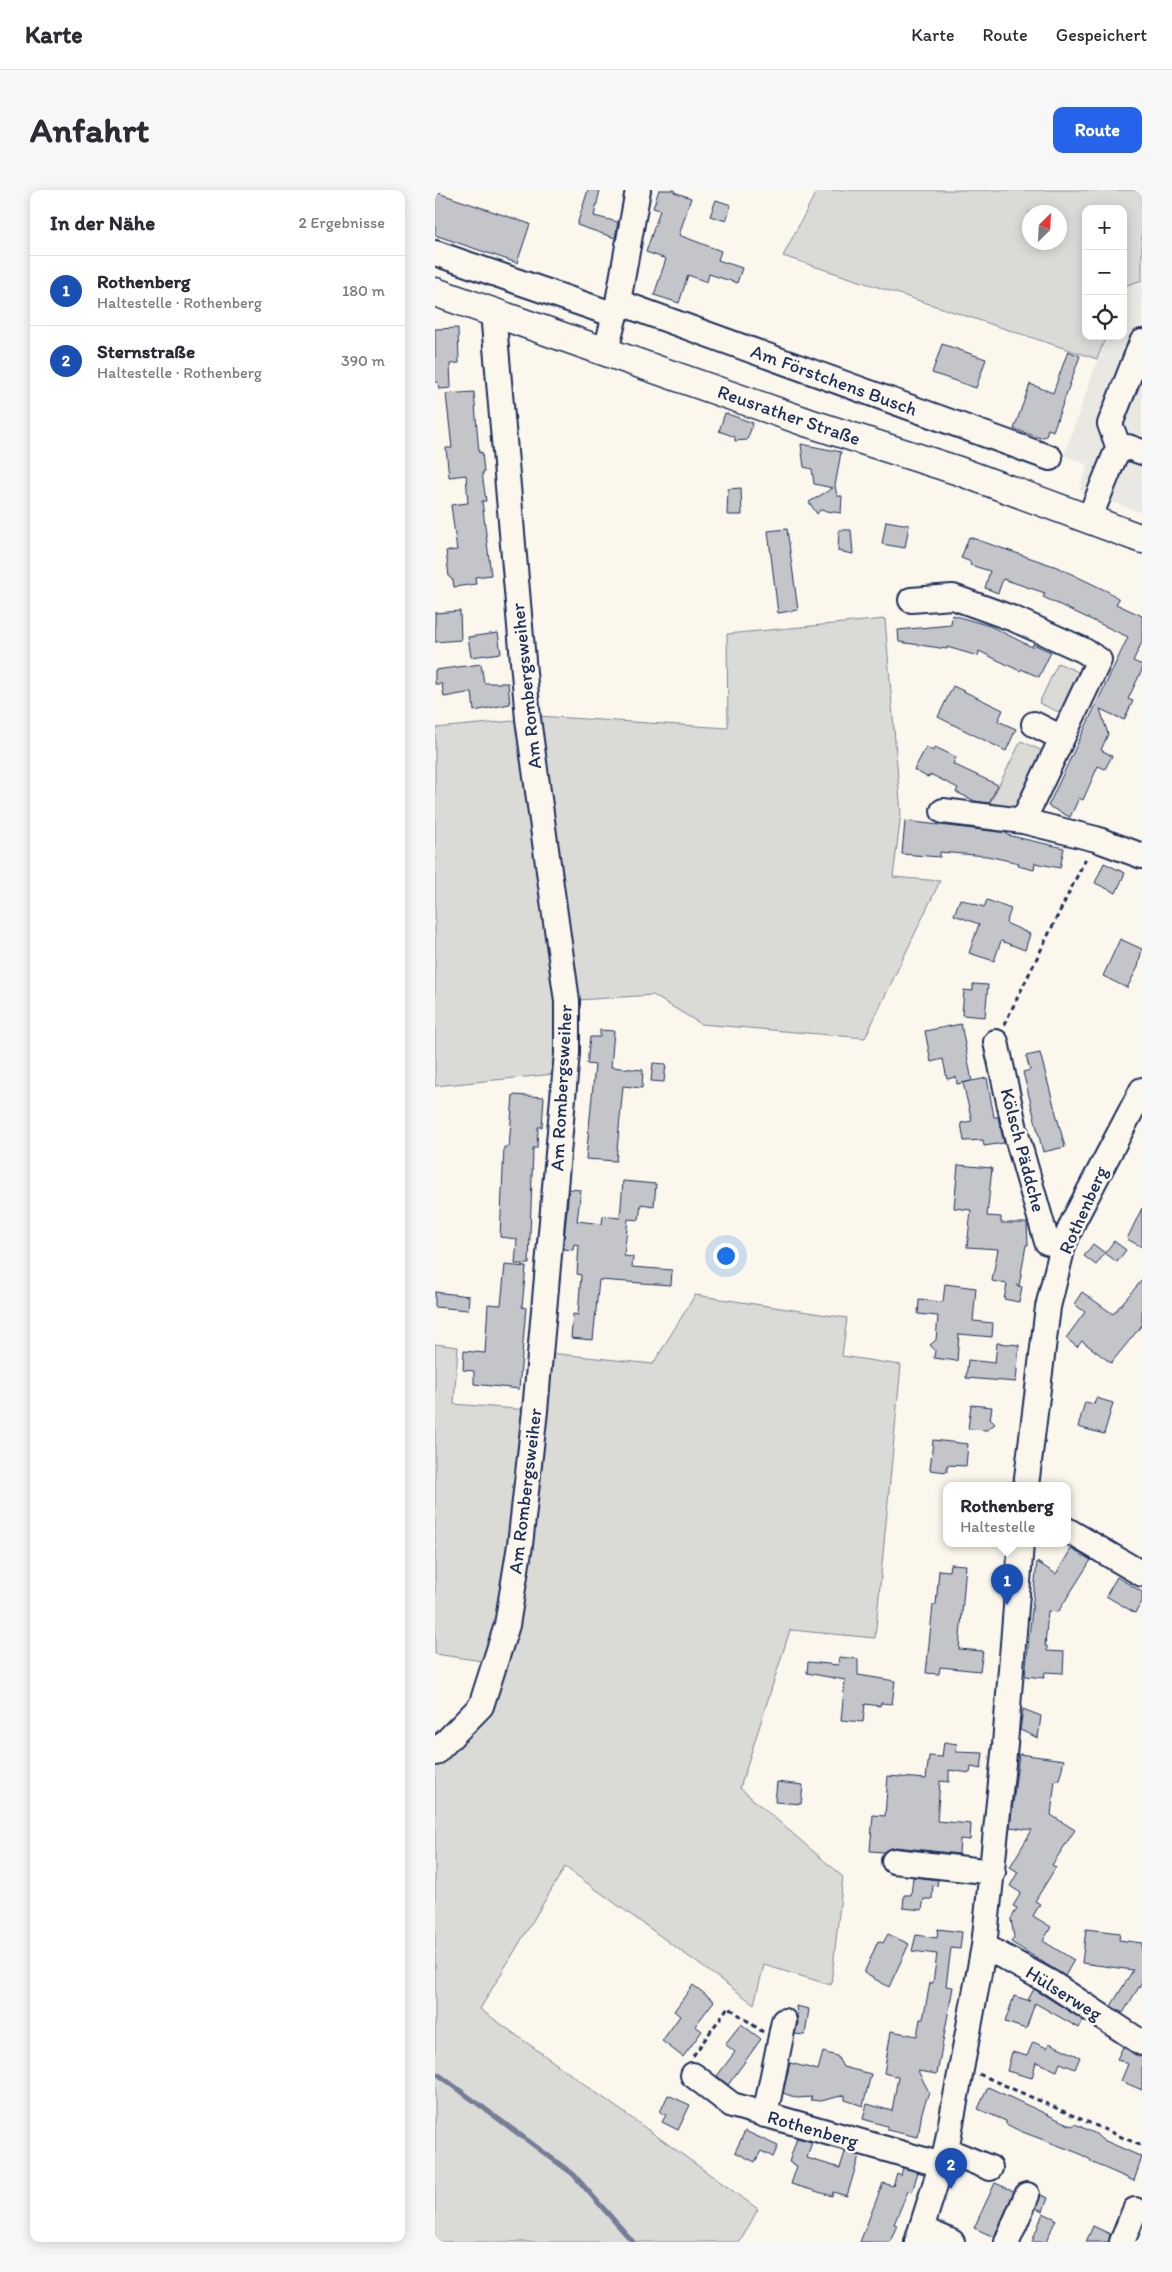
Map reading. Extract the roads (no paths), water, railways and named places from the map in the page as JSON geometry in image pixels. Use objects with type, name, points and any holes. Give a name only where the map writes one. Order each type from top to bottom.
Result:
[{"type":"main road","name":"Reusrather Straße","points":[[435,292],[809,424],[959,471],[1142,539]]},
{"type":"street","points":[[606,352],[638,190]]},
{"type":"street","name":"Am Förstchens Busch","points":[[435,253],[616,308],[1050,458]]},
{"type":"street","name":"Am Rombergsweiher","points":[[435,1753],[481,1706],[507,1625],[520,1545],[535,1411],[567,1053],[567,1001],[528,719],[493,312]]},
{"type":"street","points":[[1131,452],[1110,424],[1142,342]]},
{"type":"street","points":[[1089,519],[1116,453],[1131,452]]},
{"type":"street","points":[[911,600],[953,597],[1014,619],[1083,650],[1099,660],[1023,821]]},
{"type":"street","points":[[1034,724],[1062,738]]},
{"type":"street","points":[[943,811],[1023,821],[1096,839],[1142,856]]},
{"type":"street","name":"Kölsch Päddche","points":[[996,1042],[1016,1134],[1047,1242],[1063,1246]]},
{"type":"street","name":"Rothenberg","points":[[1026,1482],[1048,1307],[1063,1246],[1074,1220],[1142,1090]]},
{"type":"street","points":[[1071,1532],[1142,1574]]},
{"type":"street","points":[[952,2242],[920,2236],[944,2158],[984,1946],[993,1872],[1021,1547]]},
{"type":"street","points":[[894,1861],[993,1872]]},
{"type":"street","name":"Hülserweg","points":[[984,1946],[1051,1983],[1142,2043]]},
{"type":"street","points":[[765,2115],[774,2027]]},
{"type":"street","name":"Rothenberg","points":[[693,2076],[732,2105],[765,2115],[990,2168]]},
{"type":"street","points":[[1007,2242],[1027,2195]]},
{"type":"street","points":[[1122,2242],[1135,2210]]},
{"type":"waterway","points":[[435,2072],[573,2174],[633,2242]]},
{"type":"place","name":"Rothenberg","points":[[1007,1605]]},
{"type":"place","name":"Sternstraße","points":[[951,2189]]}]
